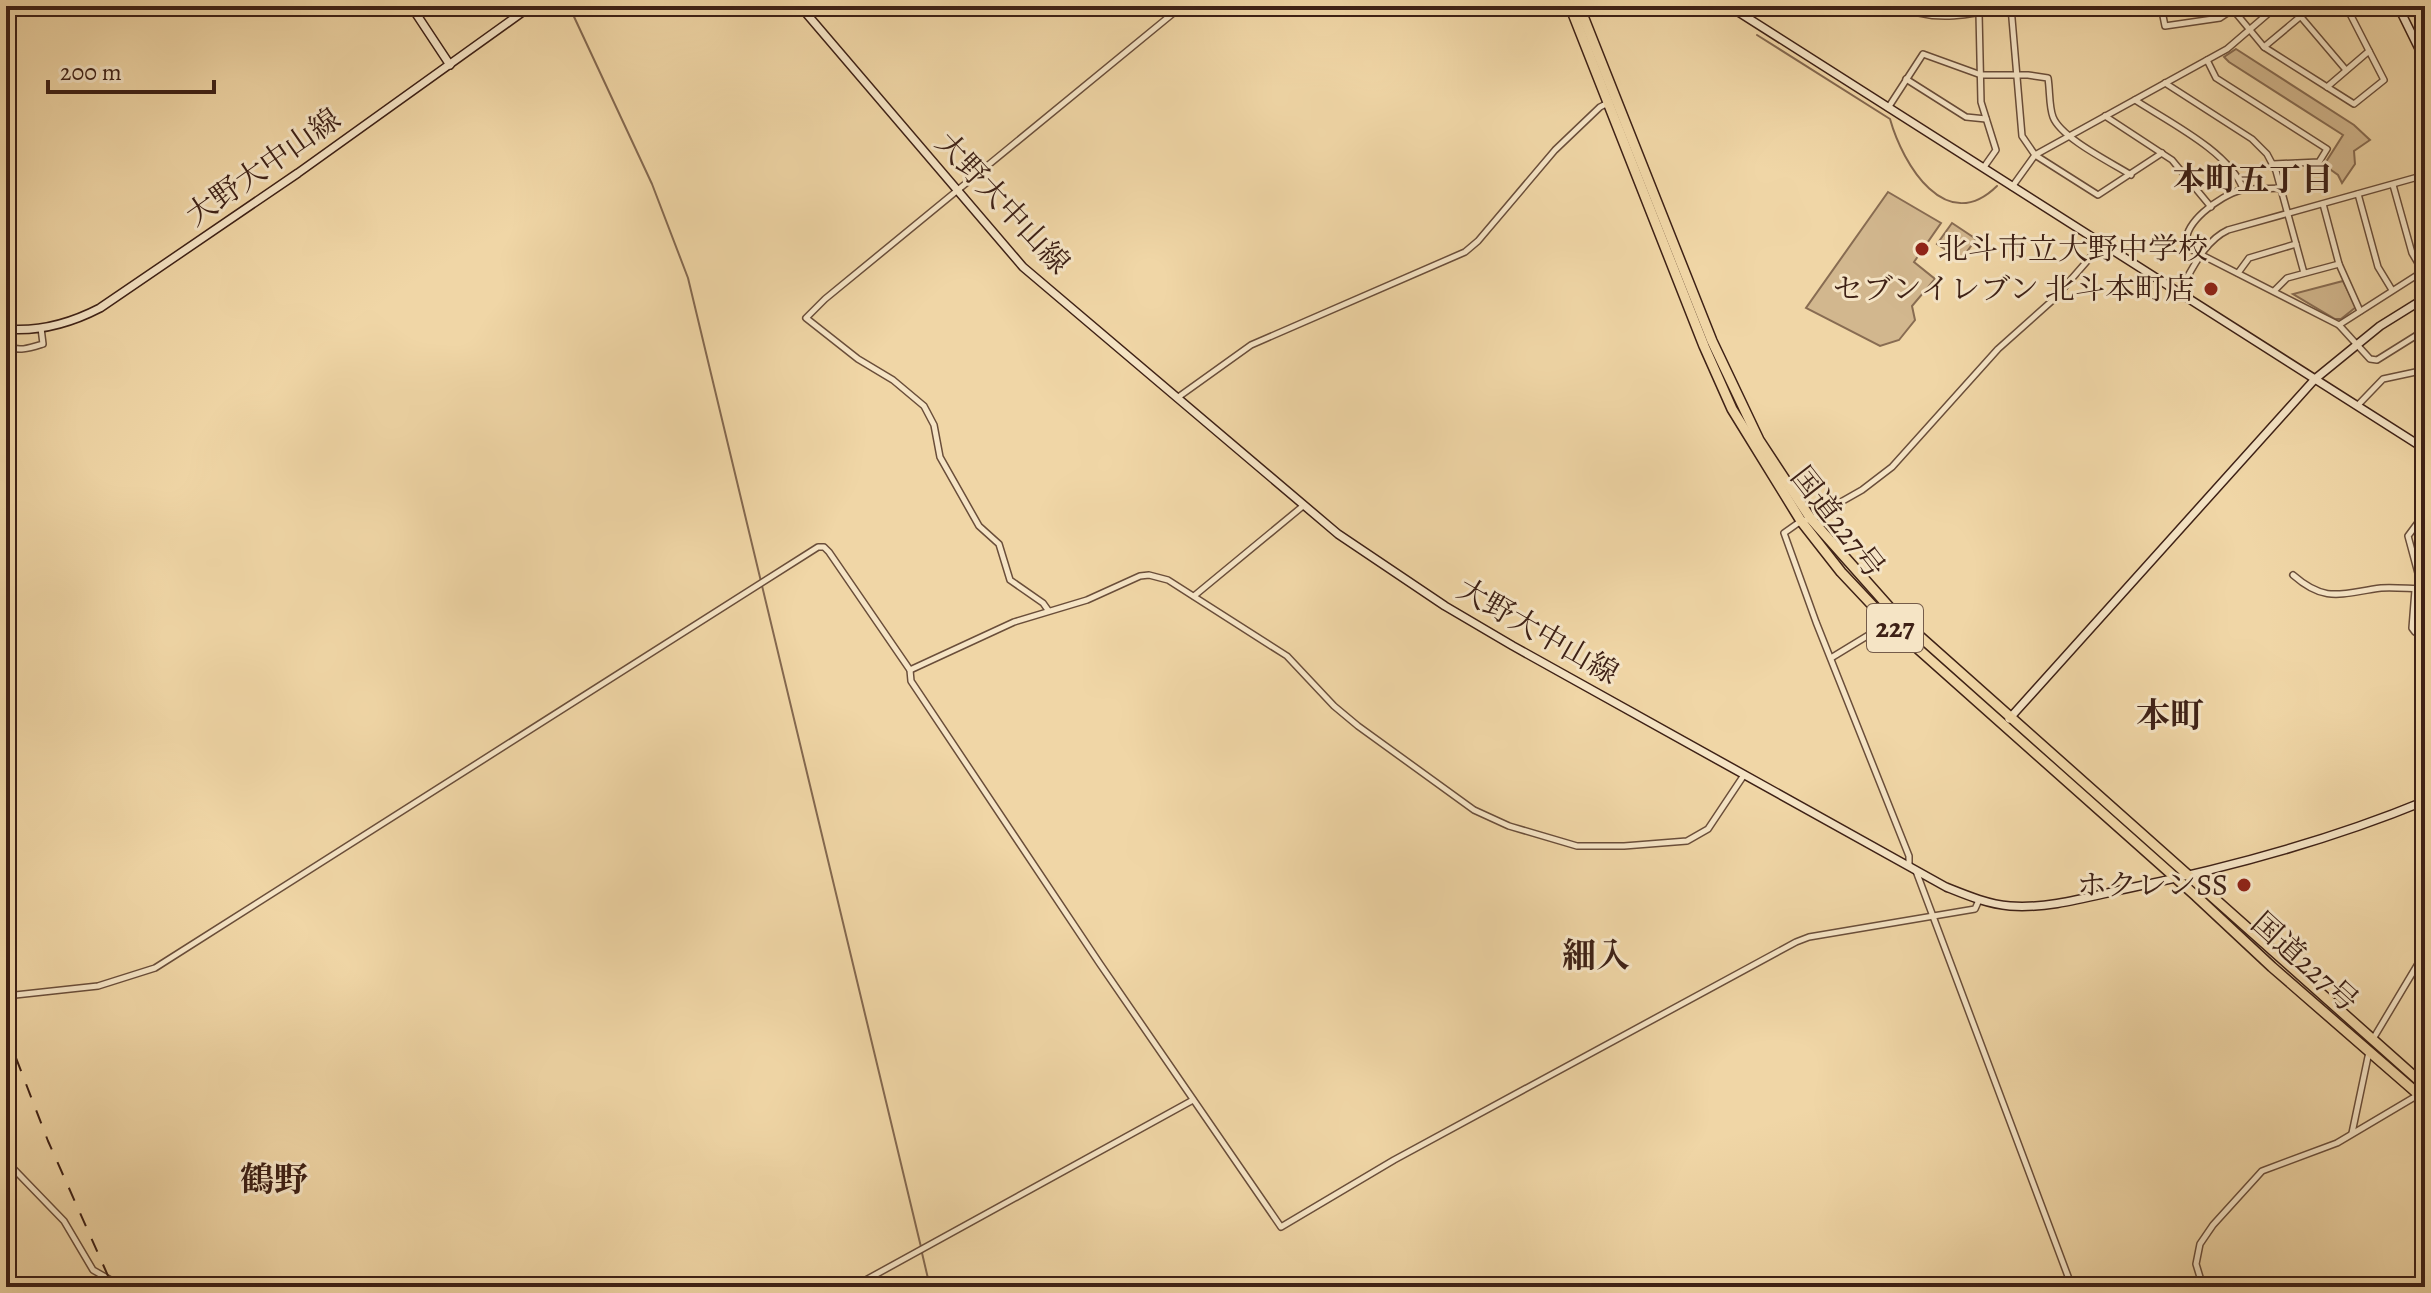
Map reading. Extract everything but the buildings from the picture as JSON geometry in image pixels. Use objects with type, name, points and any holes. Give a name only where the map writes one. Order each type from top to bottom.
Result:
[{"type":"highway","name":"国道227号","points":[[1570,6],[1612,101]]},
{"type":"highway","name":"国道227号","points":[[1579,6],[1704,346],[1732,409],[1841,572],[2272,967],[2423,1092]]},
{"type":"highway","name":"国道227号","points":[[2006,722],[2188,876],[2373,1039],[2423,1092]]},
{"type":"main road","points":[[411,6],[450,65]]},
{"type":"main road","name":"大野大中山線","points":[[6,329],[41,328],[85,316],[531,6]]},
{"type":"main road","name":"大野大中山線","points":[[800,6],[1023,267],[1338,534],[1445,606],[1946,887],[1979,900],[2008,906],[2037,906],[2176,879],[2301,846],[2425,801]]},
{"type":"main road","points":[[1729,6],[2425,449]]},
{"type":"main road","points":[[2398,6],[2425,61]]},
{"type":"main road","points":[[2006,722],[2315,379],[2355,345],[2425,298]]},
{"type":"main road","points":[[2409,1287],[2425,1279]]},
{"type":"street","points":[[1048,610],[1010,580],[999,544],[979,526],[940,457],[934,425],[924,406],[806,318],[825,299],[1182,6]]},
{"type":"street","points":[[1900,6],[1921,15],[1979,13],[2012,6],[2022,136],[2035,155],[2098,195],[2162,153]]},
{"type":"street","points":[[2161,6],[2165,26],[2220,18],[2231,8],[2264,47],[2354,104],[2384,80],[2346,6]]},
{"type":"street","points":[[2012,187],[2035,155],[2227,49],[2277,6]]},
{"type":"street","points":[[2264,47],[2313,6]]},
{"type":"street","points":[[1979,13],[1981,102],[1996,150],[1984,167]]},
{"type":"street","points":[[2301,17],[2346,70]]},
{"type":"street","points":[[2327,87],[2369,51]]},
{"type":"street","points":[[1888,108],[1923,54],[1981,75],[2048,78],[2053,118],[2069,135],[2131,175]]},
{"type":"street","points":[[2207,60],[2216,78],[2327,149],[2319,162],[2273,164]]},
{"type":"street","points":[[1906,78],[1966,117],[1986,119]]},
{"type":"street","points":[[2164,83],[2261,147],[2273,164],[2304,273]]},
{"type":"street","points":[[2135,100],[2216,153],[2241,182],[2243,189]]},
{"type":"street","points":[[1177,399],[1251,345],[1473,246],[1555,150],[1600,107],[1612,101]]},
{"type":"street","points":[[2104,115],[2172,160],[2211,207]]},
{"type":"street","points":[[2179,292],[2215,237],[2228,230],[2425,176]]},
{"type":"street","points":[[2339,325],[2424,272],[2412,253],[2393,185]]},
{"type":"street","points":[[2280,188],[2243,189],[2198,215],[2187,231],[2185,243],[2188,248],[2339,325],[2370,359],[2377,360],[2425,330]]},
{"type":"street","points":[[2358,194],[2378,267],[2392,290]]},
{"type":"street","points":[[2323,204],[2339,264],[2360,311]]},
{"type":"street","points":[[2072,1287],[2003,1097],[1784,533],[1862,490],[1892,467],[1985,362],[2054,299],[2102,244]]},
{"type":"street","points":[[2238,273],[2249,258],[2296,244]]},
{"type":"street","points":[[2274,291],[2287,278],[2339,264]]},
{"type":"street","points":[[6,346],[29,349],[43,344],[41,328]]},
{"type":"street","points":[[2357,406],[2383,379],[2425,370]]},
{"type":"street","points":[[1194,596],[1303,506]]},
{"type":"street","points":[[2425,513],[2408,536],[2421,589],[2412,628],[2415,632],[2425,629]]},
{"type":"street","points":[[6,996],[98,986],[155,968],[811,550],[824,547],[910,670],[911,681],[1281,1227],[1394,1160],[1796,942],[1809,937],[1975,909],[1979,900]]},
{"type":"street","points":[[910,670],[1014,622],[1087,600],[1140,576],[1149,575],[1168,580],[1287,656],[1334,706],[1358,726],[1474,810],[1509,826],[1586,846],[1687,841],[1708,829],[1744,775]]},
{"type":"street","points":[[2293,575],[2309,589],[2327,594],[2345,595],[2404,587],[2421,589]]},
{"type":"street","points":[[1831,658],[1893,620]]},
{"type":"street","points":[[2352,1134],[2373,1039],[2425,952]]},
{"type":"street","points":[[2203,1287],[2196,1264],[2200,1244],[2252,1180],[2269,1167],[2337,1143],[2423,1092]]},
{"type":"street","points":[[853,1287],[1193,1100]]},
{"type":"street","points":[[6,1161],[64,1221],[93,1270],[123,1287]]},
{"type":"shaded area","points":[[2236,49],[2354,125],[2370,140],[2354,151],[2355,164],[2342,183],[2338,175],[2324,165],[2343,135],[2229,62],[2224,57]]},
{"type":"shaded area","points":[[1888,192],[1941,223],[1914,262],[1935,279],[1912,306],[1915,320],[1899,340],[1880,346],[1806,308]]},
{"type":"shaded area","points":[[1952,223],[1976,239],[1961,260],[1937,244]]},
{"type":"shaded area","points":[[2343,281],[2356,307],[2341,319],[2335,319],[2293,294]]},
{"type":"waterway","points":[[569,6],[652,184],[688,278],[921,1247]]},
{"type":"waterway","points":[[1757,35],[1890,119],[1916,174],[1944,199],[1961,203],[1978,199],[1997,186]]},
{"type":"waterway","points":[[922,1253],[930,1287]]},
{"type":"railway","points":[[6,1032],[48,1141],[113,1287]]},
{"type":"place","name":"北斗市立大野中学校","points":[[1922,249]]},
{"type":"place","name":"セブンイレブン 北斗本町店","points":[[2211,289]]},
{"type":"place","name":"ホクレンSS","points":[[2244,885]]},
{"type":"district","name":"本町五丁目","points":[[2253,179]]},
{"type":"district","name":"本町","points":[[2170,715]]},
{"type":"district","name":"細入","points":[[1596,955]]},
{"type":"district","name":"鶴野","points":[[274,1179]]}]
